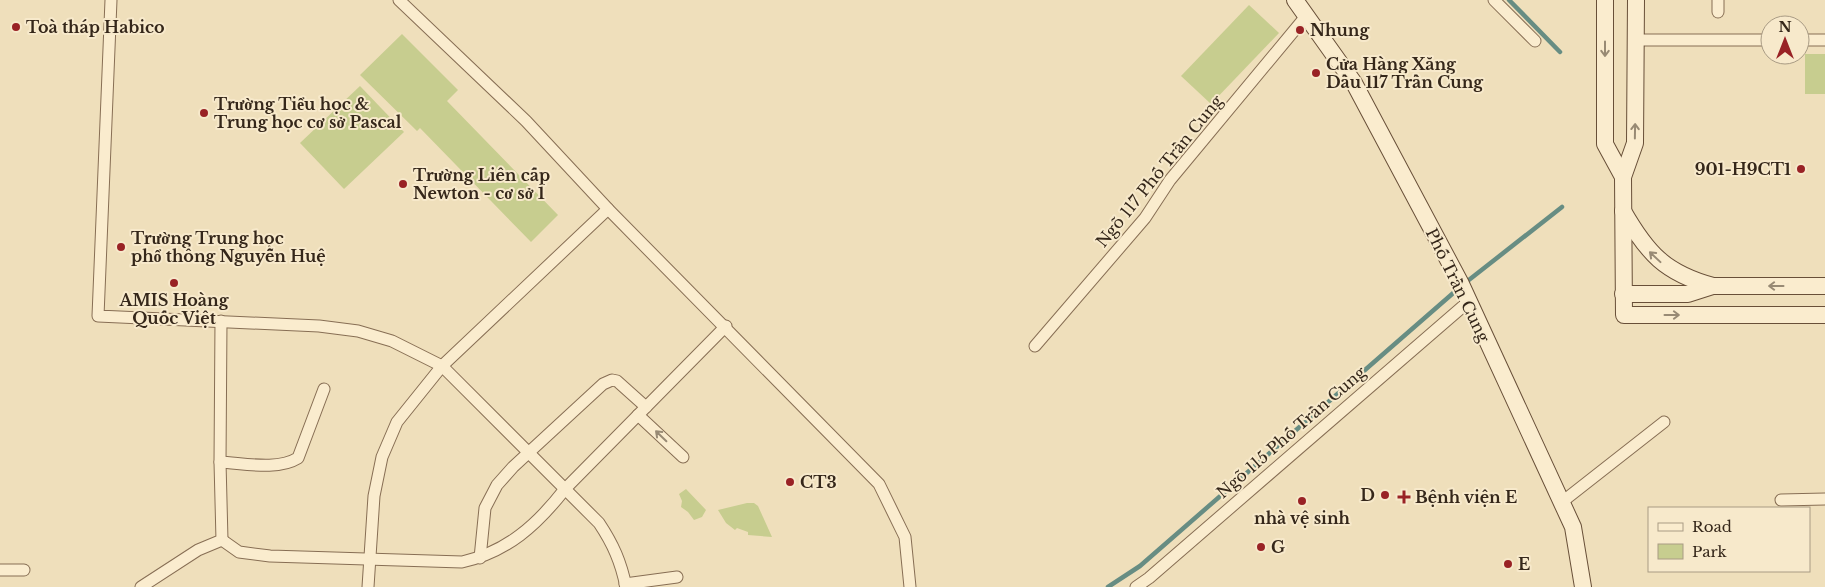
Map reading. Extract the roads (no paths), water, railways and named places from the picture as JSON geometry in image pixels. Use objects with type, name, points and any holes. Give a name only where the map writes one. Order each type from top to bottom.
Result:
[{"type":"street","points":[[111,0],[98,316],[319,326],[358,331],[392,341],[442,366],[599,523],[613,544],[622,566],[626,586],[677,577]]},
{"type":"street","points":[[399,0],[526,120],[608,209],[726,326],[879,484],[905,537],[910,587]]},
{"type":"street","name":"Phố Trần Cung","points":[[1295,0],[1308,15],[1354,83],[1465,294],[1573,528],[1583,587]]},
{"type":"street","points":[[1494,0],[1535,41]]},
{"type":"street","points":[[1605,0],[1605,144],[1623,177]]},
{"type":"street","points":[[1636,0],[1635,143],[1623,177],[1624,315],[1825,315]]},
{"type":"street","points":[[1718,0],[1718,12]]},
{"type":"street","name":"Ngõ 117 Phố Trần Cung","points":[[1035,346],[1145,218],[1170,180],[1308,15]]},
{"type":"street","points":[[1637,40],[1760,40]]},
{"type":"street","points":[[1810,40],[1825,40]]},
{"type":"street","points":[[368,587],[368,558],[374,496],[382,457],[397,422],[442,366],[608,209]]},
{"type":"street","points":[[1623,211],[1643,244],[1665,267],[1691,281],[1713,286],[1825,286]]},
{"type":"street","points":[[1623,294],[1688,294],[1713,286]]},
{"type":"street","name":"Ngõ 115 Phố Trần Cung","points":[[1136,587],[1149,578],[1465,294]]},
{"type":"street","points":[[221,321],[220,462],[222,540]]},
{"type":"street","points":[[222,540],[239,552],[270,556],[462,562],[480,558],[502,548],[542,518],[564,489],[726,326]]},
{"type":"street","points":[[480,558],[485,508],[492,494],[513,467],[608,381],[616,381],[683,458]]},
{"type":"street","points":[[220,462],[288,464],[298,458],[324,389]]},
{"type":"street","points":[[1562,502],[1664,422]]},
{"type":"street","points":[[1781,500],[1825,499]]},
{"type":"street","points":[[141,587],[198,550],[222,540]]},
{"type":"street","points":[[0,570],[24,570]]},
{"type":"waterway","points":[[1509,0],[1560,52]]},
{"type":"waterway","points":[[1465,283],[1562,207]]},
{"type":"waterway","points":[[1108,587],[1140,566],[1459,288]]},
{"type":"place","name":"Toà tháp Habico","points":[[16,27]]},
{"type":"place","name":"Nhung","points":[[1300,30]]},
{"type":"place","name":"Cửa Hàng Xăng Dầu 117 Trần Cung","points":[[1316,73]]},
{"type":"place","name":"Trường Tiểu học & Trung học cơ sở Pascal","points":[[204,113]]},
{"type":"place","name":"901-H9CT1","points":[[1801,169]]},
{"type":"place","name":"Trường Liên cấp Newton - cơ sở 1","points":[[403,184]]},
{"type":"place","name":"Trường Trung học phổ thông Nguyễn Huệ","points":[[121,247]]},
{"type":"place","name":"AMIS Hoàng Quốc Việt","points":[[174,283]]},
{"type":"place","name":"CT3","points":[[790,482]]},
{"type":"place","name":"D","points":[[1385,495]]},
{"type":"place","name":"Bệnh viện E","points":[[1404,497]]},
{"type":"place","name":"nhà vệ sinh","points":[[1302,501]]},
{"type":"place","name":"G","points":[[1261,547]]},
{"type":"place","name":"E","points":[[1508,564]]}]
